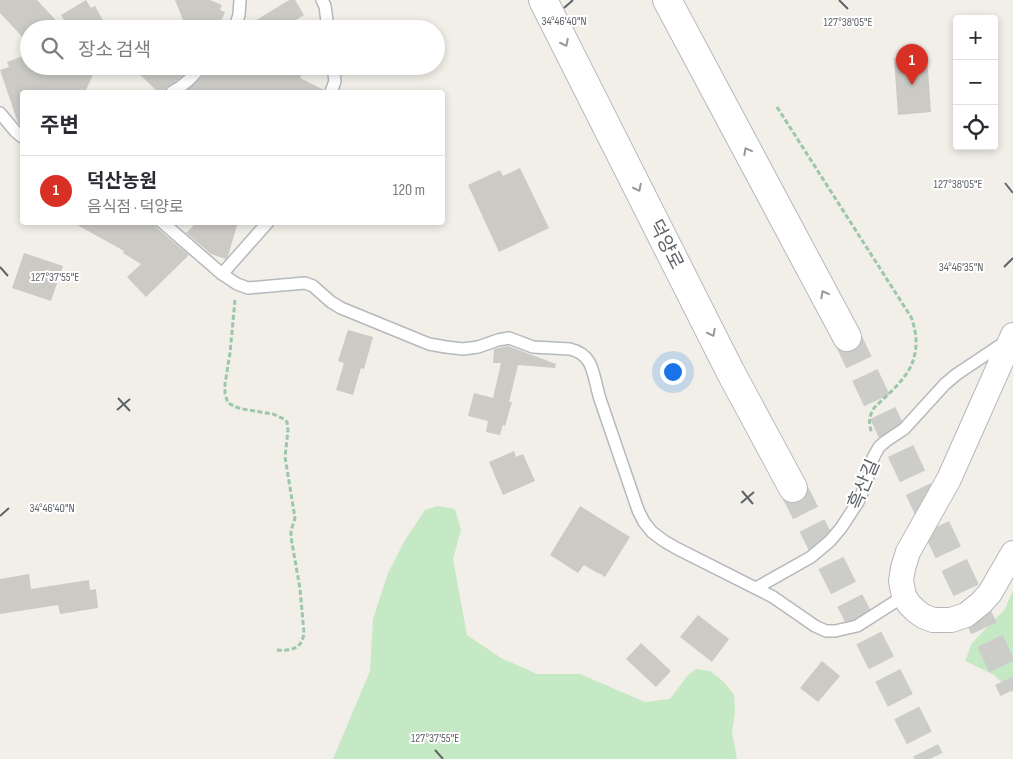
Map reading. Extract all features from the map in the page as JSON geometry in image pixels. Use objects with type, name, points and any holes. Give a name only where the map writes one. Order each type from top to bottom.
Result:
[{"type":"main road","name":"덕양로","points":[[543,0],[730,371],[793,488]]},
{"type":"main road","points":[[667,0],[847,337]]},
{"type":"street","points":[[1013,336],[950,478],[908,552],[901,582],[904,596],[916,611],[933,620],[951,620],[966,615],[990,593],[1013,553]]},
{"type":"lane","points":[[237,20],[240,0]]},
{"type":"lane","points":[[322,0],[325,6],[327,20]]},
{"type":"lane","points":[[175,90],[194,75]]},
{"type":"lane","points":[[332,90],[334,75]]},
{"type":"lane","points":[[0,113],[20,135]]},
{"type":"lane","points":[[165,225],[222,274],[237,284],[248,288],[305,283],[313,286],[331,302],[342,308],[437,346],[463,349],[478,347],[508,338],[533,347],[570,349],[581,354],[588,361],[592,369],[598,393],[638,510],[652,532],[676,548],[773,597],[815,626],[826,631],[857,626],[904,596]]},
{"type":"lane","points":[[222,274],[265,225]]},
{"type":"lane","name":"흑산길","points":[[756,588],[812,557],[830,541],[858,502],[866,484],[873,458],[879,448],[904,429],[951,379],[1013,336]]},
{"type":"path","points":[[777,107],[915,326],[916,346],[909,369],[905,376],[874,408],[871,414],[869,422],[879,448]]},
{"type":"path","points":[[237,284],[230,353],[224,389],[226,398],[232,405],[242,410],[276,415],[284,419],[288,426],[285,457],[295,518],[291,537],[300,588],[304,638],[297,647],[287,651],[277,650]]},
{"type":"green space","points":[[437,506],[455,509],[461,530],[453,559],[467,635],[501,658],[537,674],[580,674],[645,702],[670,699],[688,675],[696,669],[710,671],[724,682],[734,695],[735,712],[732,732],[737,759],[333,759],[370,671],[373,619],[388,573],[405,540],[425,510]]},
{"type":"green space","points":[[1013,590],[1013,693],[994,675],[965,661],[972,643],[1005,609]]},
{"type":"building","points":[[0,0],[37,0],[56,20],[20,20],[20,34],[0,13]]},
{"type":"building","points":[[86,0],[91,8],[95,6],[103,20],[64,20],[61,15]]},
{"type":"building","points":[[175,0],[210,0],[222,5],[220,10],[225,12],[222,20],[183,20]]},
{"type":"building","points":[[289,0],[295,0],[304,15],[296,20],[257,20]]},
{"type":"building","points":[[927,55],[931,112],[898,115],[894,58]]},
{"type":"building","points":[[20,57],[20,75],[93,75],[86,90],[20,90],[20,125],[0,70],[9,67],[7,62]]},
{"type":"building","points":[[140,75],[183,75],[166,90],[156,90]]},
{"type":"building","points":[[204,75],[302,75],[300,78],[324,90],[187,90]]},
{"type":"building","points":[[520,168],[549,228],[499,252],[468,185],[500,170],[503,176]]},
{"type":"building","points":[[77,225],[156,225],[189,255],[146,297],[127,277],[141,264],[123,253],[124,251]]},
{"type":"building","points":[[194,225],[237,225],[226,259],[211,254],[186,233]]},
{"type":"building","points":[[24,253],[63,266],[51,301],[12,288]]},
{"type":"building","points":[[348,330],[373,337],[364,369],[361,368],[353,395],[336,390],[344,363],[338,361]]},
{"type":"building","points":[[508,346],[556,364],[555,368],[518,365],[509,402],[512,402],[505,426],[503,425],[500,435],[486,432],[488,421],[468,416],[474,393],[493,398],[501,363],[493,363],[494,349]]},
{"type":"building","points":[[514,451],[516,457],[523,454],[535,481],[503,495],[489,462]]},
{"type":"building","points":[[580,506],[630,537],[605,577],[584,565],[578,573],[550,555]]},
{"type":"building","points":[[29,574],[31,589],[89,580],[90,590],[96,589],[98,608],[60,614],[58,605],[0,614],[0,579]]},
{"type":"building","points":[[698,615],[729,639],[712,662],[680,637]]},
{"type":"building","points":[[641,643],[671,671],[656,687],[626,659]]},
{"type":"building","points":[[822,661],[840,676],[818,702],[800,688]]},
{"type":"tunnel","points":[[847,337],[1013,690]]},
{"type":"tunnel","points":[[793,488],[930,759]]},
{"type":"place","name":"덕산농원","points":[[912,85]]}]
